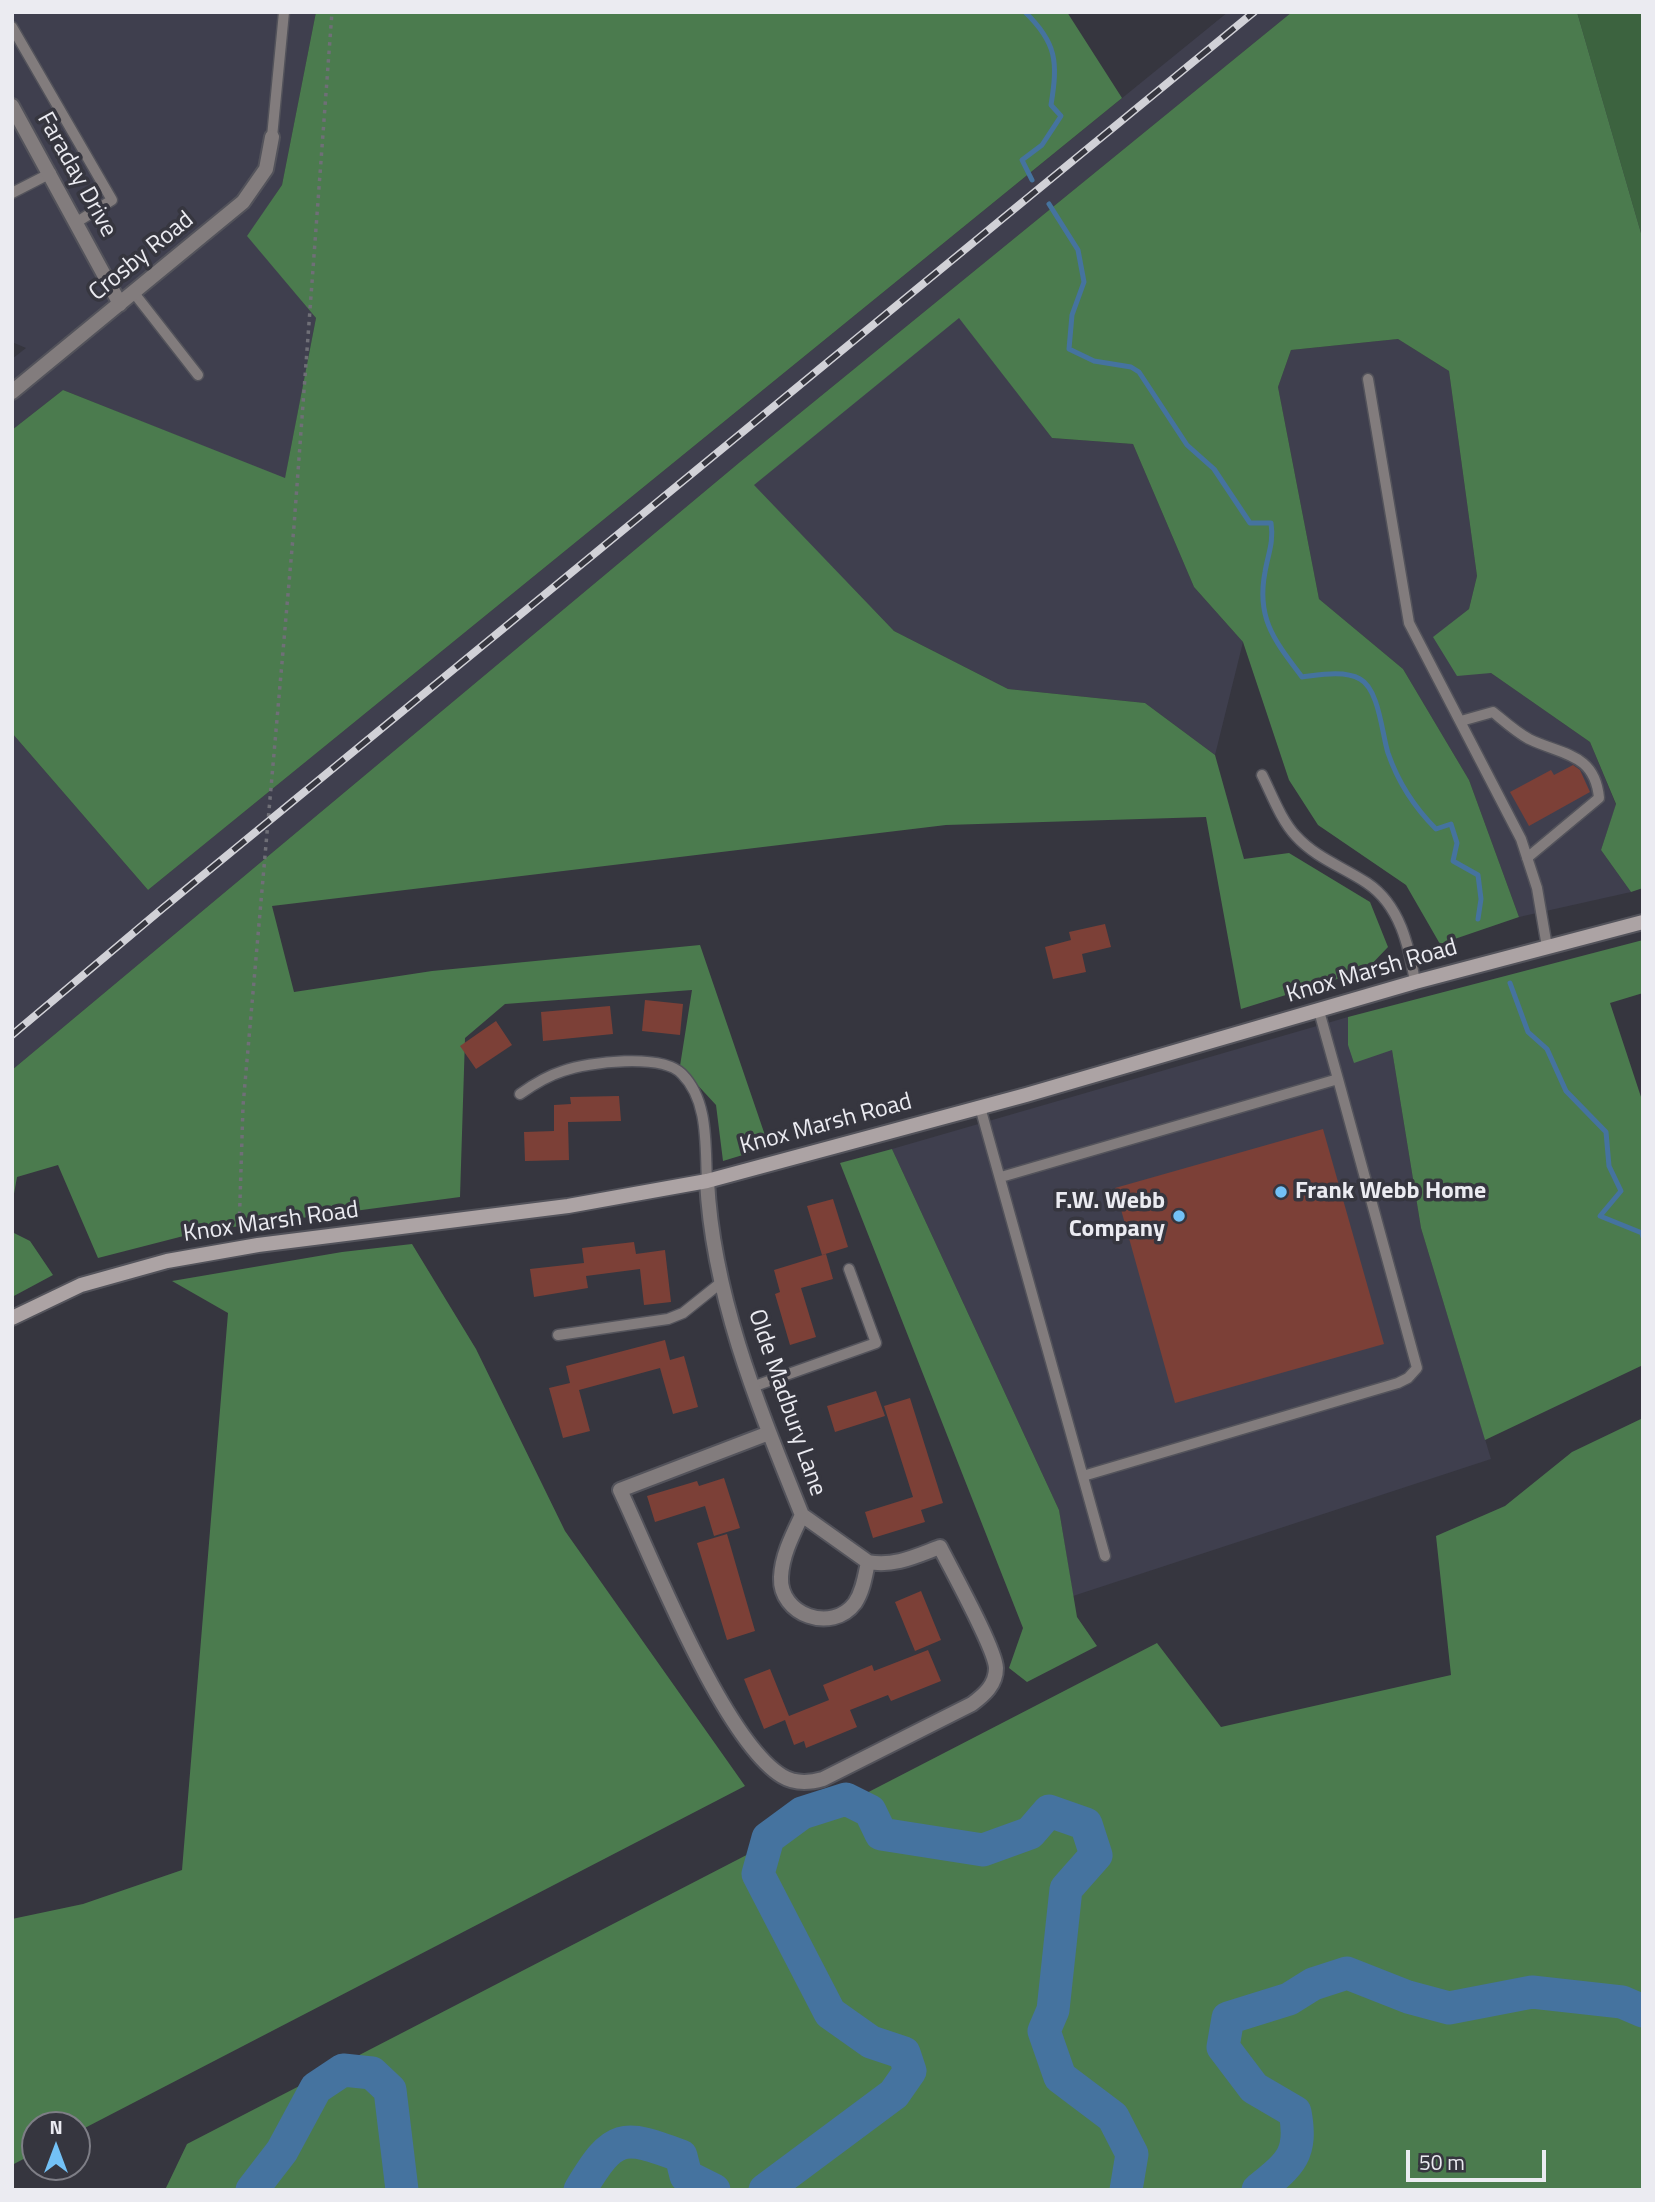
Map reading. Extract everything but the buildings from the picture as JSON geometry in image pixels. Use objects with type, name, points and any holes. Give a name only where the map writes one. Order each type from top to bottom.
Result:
[{"type":"main road","name":"Knox Marsh Road","points":[[12,1318],[81,1285],[167,1261],[240,1248],[568,1206],[707,1181],[980,1107],[1415,982],[1643,922]]},
{"type":"street","name":"Faraday Drive","points":[[12,106],[51,173],[120,304]]},
{"type":"street","name":"Crosby Road","points":[[12,392],[243,202],[266,169],[272,137]]},
{"type":"street","name":"Olde Madbury Lane","points":[[707,1181],[723,1281],[752,1387],[802,1515],[868,1562],[861,1592],[854,1605],[842,1615],[828,1620],[814,1619],[801,1613],[783,1592],[781,1579],[790,1540],[802,1515]]},
{"type":"street","points":[[769,1433],[621,1490],[684,1627],[738,1728],[767,1763],[796,1782],[823,1779],[972,1704],[986,1693],[993,1681],[993,1656],[940,1547],[900,1562],[884,1565],[868,1562]]},
{"type":"lane","points":[[272,137],[284,12]]},
{"type":"lane","points":[[12,27],[111,200],[76,222]]},
{"type":"lane","points":[[12,193],[51,173]]},
{"type":"lane","points":[[134,293],[198,375]]},
{"type":"lane","points":[[1368,379],[1409,623],[1521,839],[1537,888],[1547,947]]},
{"type":"lane","points":[[1461,722],[1493,712],[1525,737],[1578,758],[1591,770],[1599,798],[1527,858]]},
{"type":"lane","points":[[1262,775],[1294,835],[1311,850],[1369,884],[1385,899],[1398,918],[1415,982]]},
{"type":"lane","points":[[1083,1476],[1398,1383],[1408,1378],[1417,1368],[1319,1011]]},
{"type":"lane","points":[[520,1094],[540,1080],[564,1070],[595,1064],[633,1062],[674,1067],[684,1075],[696,1095],[702,1115],[707,1181]]},
{"type":"lane","points":[[1001,1177],[1338,1079]]},
{"type":"lane","points":[[980,1107],[1105,1556]]},
{"type":"lane","points":[[752,1387],[876,1343],[849,1269]]},
{"type":"lane","points":[[558,1335],[668,1318],[683,1313],[723,1281]]},
{"type":"path","points":[[240,1248],[243,1106],[294,526],[332,12]]},
{"type":"shaded area","points":[[12,12],[316,12],[282,185],[248,236],[316,318],[285,479],[63,390],[12,430],[12,359],[26,348],[12,342]]},
{"type":"shaded area","points":[[1228,12],[1292,12],[740,462],[12,1070],[12,733],[148,890]]},
{"type":"shaded area","points":[[959,317],[1052,438],[1133,444],[1194,587],[1243,642],[1215,755],[1145,703],[1008,689],[894,631],[753,485]]},
{"type":"shaded area","points":[[1398,339],[1449,371],[1477,576],[1469,609],[1434,637],[1590,742],[1616,805],[1601,850],[1631,892],[1519,917],[1469,780],[1403,669],[1319,599],[1278,387],[1291,350]]},
{"type":"shaded area","points":[[1348,1017],[1348,1045],[1392,1050],[1421,1228],[1491,1459],[1073,1596],[1059,1510],[892,1149]]},
{"type":"green space","points":[[316,12],[1067,12],[1122,98],[148,890],[12,733],[12,430],[63,390],[285,478],[316,318],[247,236],[282,185]]},
{"type":"green space","points":[[1292,12],[1577,12],[1643,240],[1643,888],[1631,892],[1601,850],[1616,804],[1590,742],[1491,673],[1457,676],[1433,637],[1469,609],[1477,576],[1449,371],[1398,339],[1291,350],[1278,387],[1319,599],[1403,669],[1469,780],[1519,917],[1440,944],[1406,885],[1318,825],[1289,780],[1243,642],[1194,587],[1133,444],[1052,438],[959,318],[754,485],[894,631],[1008,689],[1145,703],[1215,755],[1244,859],[1289,853],[1370,902],[1388,947],[1366,970],[1241,1009],[1206,817],[946,825],[272,906],[294,992],[432,971],[700,945],[769,1147],[723,1161],[716,1105],[680,1066],[692,990],[505,1004],[465,1038],[460,1197],[203,1231],[98,1258],[58,1165],[17,1177],[12,1205],[12,1070],[740,462]]},
{"type":"green space","points":[[1577,12],[1643,12],[1643,240]]},
{"type":"green space","points":[[1643,940],[1643,993],[1610,1003],[1643,1103],[1643,1365],[1485,1440],[1421,1228],[1392,1050],[1354,1063],[1348,1045],[1348,1017]]},
{"type":"green space","points":[[892,1149],[1059,1510],[1077,1617],[1097,1646],[1027,1682],[1009,1668],[1023,1628],[840,1163]]},
{"type":"green space","points":[[12,1232],[30,1241],[53,1275],[12,1297]]},
{"type":"green space","points":[[412,1244],[476,1349],[565,1531],[745,1786],[91,2125],[91,2111],[21,2111],[21,2160],[12,2165],[12,1919],[83,1904],[182,1870],[228,1313],[172,1281],[342,1252]]},
{"type":"green space","points":[[1643,1418],[1643,2190],[165,2190],[187,2144],[1157,1643],[1221,1727],[1451,1675],[1436,1536],[1505,1506],[1572,1452]]},
{"type":"waterway","points":[[1025,12],[1044,34],[1053,54],[1051,105],[1061,116],[1042,145],[1022,160],[1032,180]]},
{"type":"waterway","points":[[1049,204],[1078,250],[1084,282],[1072,315],[1069,349],[1094,361],[1131,367],[1139,372],[1187,445],[1214,469],[1250,523],[1271,523],[1271,542],[1263,589],[1263,603],[1270,629],[1302,677],[1331,674],[1354,676],[1372,692],[1388,753],[1402,784],[1436,829],[1451,824],[1457,843],[1453,861],[1478,875],[1481,899],[1478,919]]},
{"type":"waterway","points":[[1510,983],[1528,1032],[1547,1049],[1566,1091],[1606,1132],[1609,1166],[1621,1191],[1600,1216],[1642,1233],[1643,1237]]},
{"type":"waterway","points":[[765,2190],[894,2094],[910,2071],[904,2053],[871,2042],[830,2013],[758,1874],[768,1838],[802,1813],[846,1799],[870,1811],[881,1834],[983,1850],[1030,1833],[1049,1811],[1086,1824],[1096,1855],[1066,1889],[1053,2010],[1044,2031],[1060,2077],[1113,2117],[1132,2154],[1126,2190]]},
{"type":"waterway","points":[[1258,2190],[1292,2157],[1297,2139],[1295,2112],[1254,2088],[1223,2047],[1228,2018],[1289,1999],[1313,1984],[1347,1973],[1408,1997],[1449,2008],[1532,1992],[1622,2002],[1643,2011]]},
{"type":"waterway","points":[[252,2190],[282,2151],[316,2088],[343,2070],[372,2073],[390,2090],[402,2190]]},
{"type":"waterway","points":[[580,2190],[611,2148],[632,2142],[681,2156],[686,2176],[714,2190]]},
{"type":"railway","points":[[12,1035],[1254,12]]},
{"type":"place","name":"Frank Webb Home","points":[[1281,1192]]},
{"type":"place","name":"F.W. Webb Company","points":[[1179,1216]]}]
